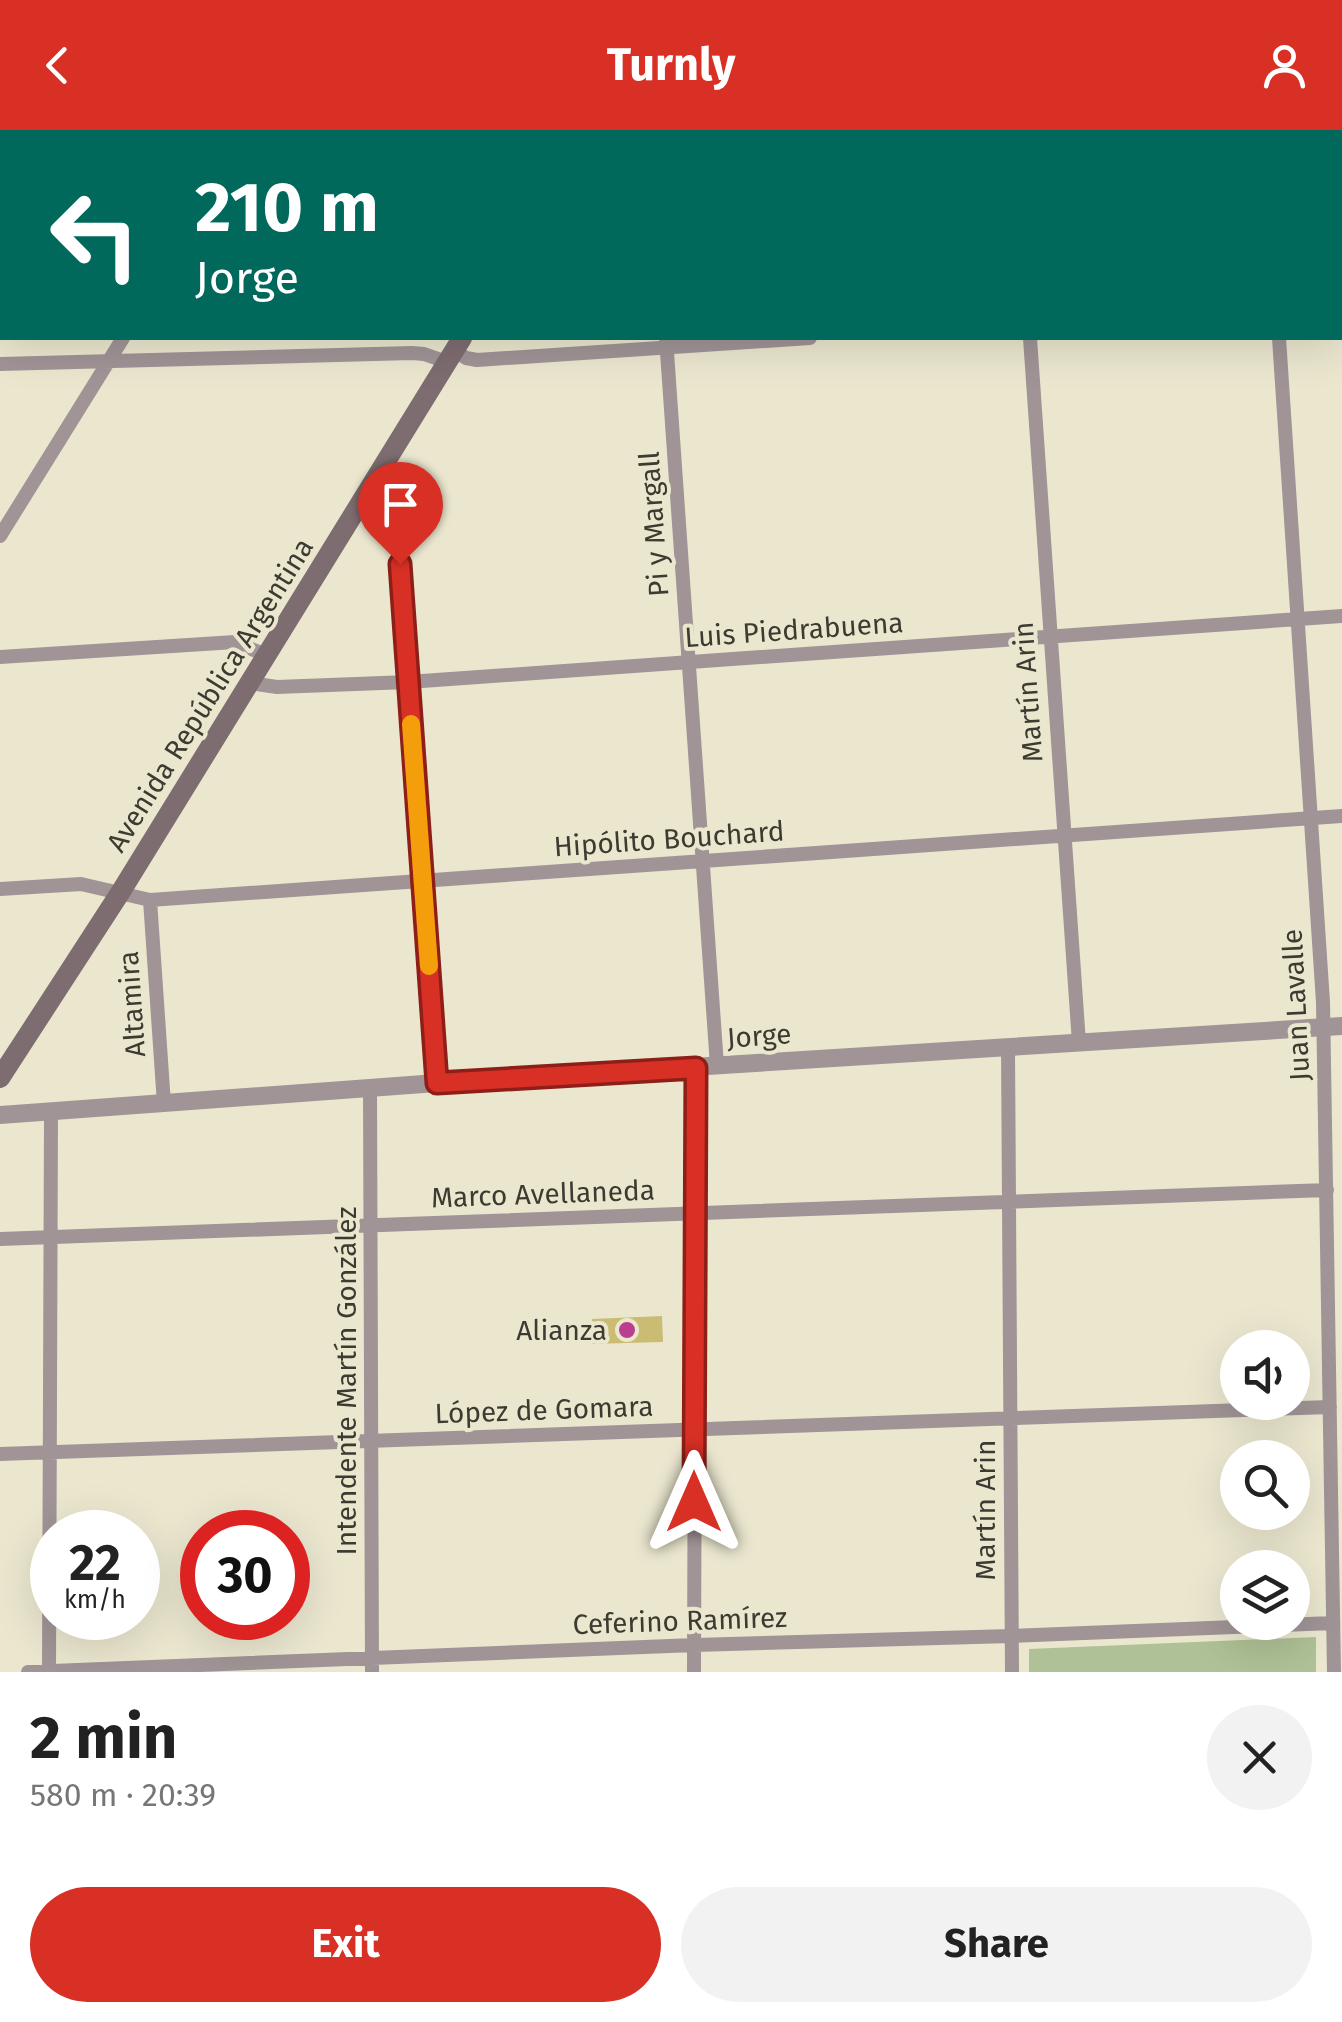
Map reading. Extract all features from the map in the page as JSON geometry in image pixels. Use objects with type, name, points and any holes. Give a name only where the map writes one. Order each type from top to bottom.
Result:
[{"type":"main road","name":"Avenida República Argentina","points":[[0,1078],[120,893],[455,350]]},
{"type":"street","points":[[0,536],[122,340]]},
{"type":"street","points":[[0,364],[455,350],[478,360],[666,342],[738,340]]},
{"type":"street","name":"Martín Arin","points":[[1030,340],[1079,1044]]},
{"type":"street","name":"Juan Lavalle","points":[[1278,340],[1310,818],[1333,1026],[1327,1190],[1334,1672]]},
{"type":"street","name":"Pi y Margall","points":[[666,342],[717,1066]]},
{"type":"street","points":[[384,466],[394,485],[437,1083]]},
{"type":"street","name":"Luis Piedrabuena","points":[[250,683],[278,688],[408,682],[1342,616]]},
{"type":"street","points":[[0,657],[235,642],[266,655]]},
{"type":"street","name":"Hipólito Bouchard","points":[[0,890],[81,884],[150,900],[1342,816]]},
{"type":"street","name":"Altamira","points":[[150,900],[164,1104]]},
{"type":"street","name":"Jorge","points":[[0,1114],[1333,1026]]},
{"type":"street","name":"Martín Arin","points":[[1008,1048],[1012,1672]]},
{"type":"street","points":[[694,1672],[696,1068]]},
{"type":"street","name":"Intendente Martín González","points":[[370,1089],[372,1665]]},
{"type":"street","points":[[49,1672],[51,1112]]},
{"type":"street","name":"Marco Avellaneda","points":[[0,1238],[1327,1190]]},
{"type":"street","name":"López de Gomara","points":[[0,1454],[1330,1407]]},
{"type":"street","name":"Ceferino Ramírez","points":[[28,1672],[372,1665],[694,1645],[1333,1623]]},
{"type":"green space","points":[[1316,1637],[1316,1672],[1029,1672],[1029,1649]]},
{"type":"building","name":"Alianza","points":[[662,1316],[663,1342],[591,1344],[592,1319]]},
{"type":"slow traffic","points":[[411,724],[429,966]]},
{"type":"place","name":"Alianza","points":[[627,1330]]},
{"type":"route","points":[[400,564],[437,1083],[696,1068],[694,1502]]}]
